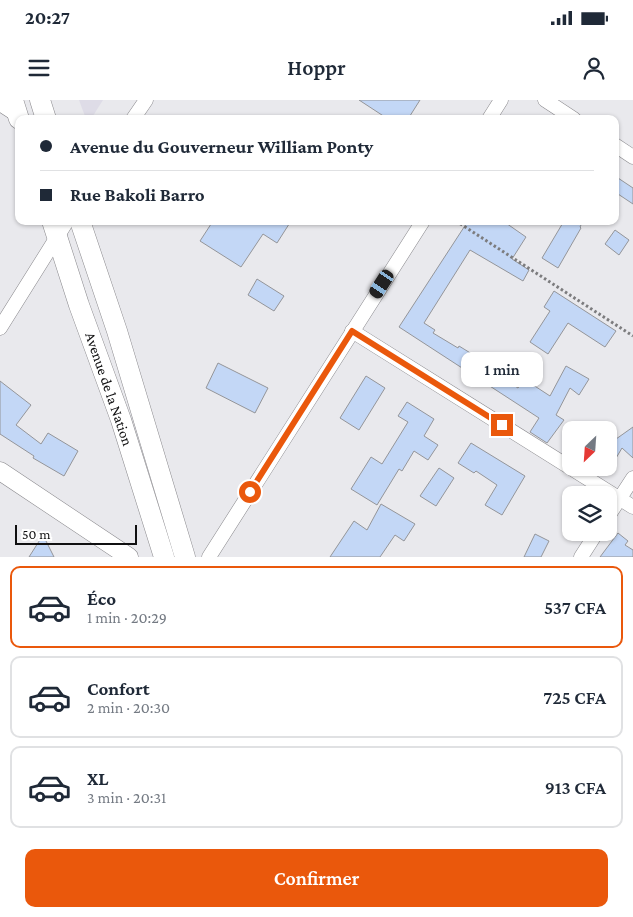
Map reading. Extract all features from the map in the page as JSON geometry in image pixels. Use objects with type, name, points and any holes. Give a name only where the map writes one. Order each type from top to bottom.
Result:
[{"type":"main road","points":[[40,100],[45,115]]},
{"type":"main road","name":"Avenue de la Nation","points":[[81,225],[116,331],[185,557]]},
{"type":"main road","name":"Avenue de la Nation","points":[[58,226],[79,305],[120,420],[164,557]]},
{"type":"street","points":[[136,115],[146,100]]},
{"type":"street","points":[[492,115],[501,100]]},
{"type":"street","points":[[545,100],[568,115]]},
{"type":"street","points":[[0,104],[18,113]]},
{"type":"street","points":[[619,148],[633,157]]},
{"type":"street","points":[[209,557],[420,225]]},
{"type":"street","points":[[0,328],[58,226]]},
{"type":"street","points":[[352,331],[633,507]]},
{"type":"street","points":[[0,471],[129,557]]},
{"type":"street","points":[[617,501],[633,478]]},
{"type":"street","points":[[581,557],[591,541]]},
{"type":"path","points":[[462,225],[633,336]]},
{"type":"shaded area","points":[[79,100],[103,100],[94,115],[85,115]]},
{"type":"building","points":[[359,100],[420,100],[411,115],[382,115]]},
{"type":"building","points":[[619,179],[633,188],[633,204],[619,195]]},
{"type":"building","points":[[210,225],[288,225],[277,243],[263,234],[241,267],[200,241]]},
{"type":"building","points":[[465,225],[509,225],[526,237],[512,259],[529,270],[523,281],[470,250],[424,323],[435,330],[433,333],[472,354],[470,357],[518,388],[524,379],[550,396],[566,366],[589,379],[579,395],[570,388],[556,415],[564,420],[547,443],[530,432],[539,418],[399,327]]},
{"type":"building","points":[[562,225],[581,225],[558,268],[542,258]]},
{"type":"building","points":[[615,230],[629,240],[619,255],[605,244]]},
{"type":"building","points":[[257,279],[284,296],[274,311],[248,295]]},
{"type":"building","points":[[554,291],[616,331],[605,347],[568,323],[548,354],[530,342],[550,311],[544,307]]},
{"type":"building","points":[[218,363],[268,388],[255,413],[206,388]]},
{"type":"building","points":[[366,376],[385,388],[359,430],[340,418]]},
{"type":"building","points":[[0,381],[31,405],[16,425],[41,444],[48,433],[78,451],[64,476],[33,458],[34,456],[0,434]]},
{"type":"building","points":[[407,402],[434,419],[424,436],[438,445],[428,460],[414,451],[402,471],[399,469],[377,505],[351,489],[371,457],[382,464],[408,422],[398,416]]},
{"type":"building","points":[[633,427],[633,458],[622,448],[618,455],[618,438]]},
{"type":"building","points":[[471,443],[525,476],[502,515],[485,505],[497,485],[476,471],[474,473],[458,463]]},
{"type":"building","points":[[439,468],[454,478],[436,506],[420,496]]},
{"type":"building","points":[[381,504],[415,524],[404,541],[395,535],[380,557],[330,557],[354,521],[367,530]]},
{"type":"building","points":[[618,533],[628,541],[625,545],[633,550],[633,557],[600,557],[612,541],[617,541]]},
{"type":"building","points":[[535,534],[549,541],[541,557],[524,557]]},
{"type":"building","points":[[43,535],[54,557],[29,557]]},
{"type":"route","points":[[250,492],[352,331],[502,425]]}]
